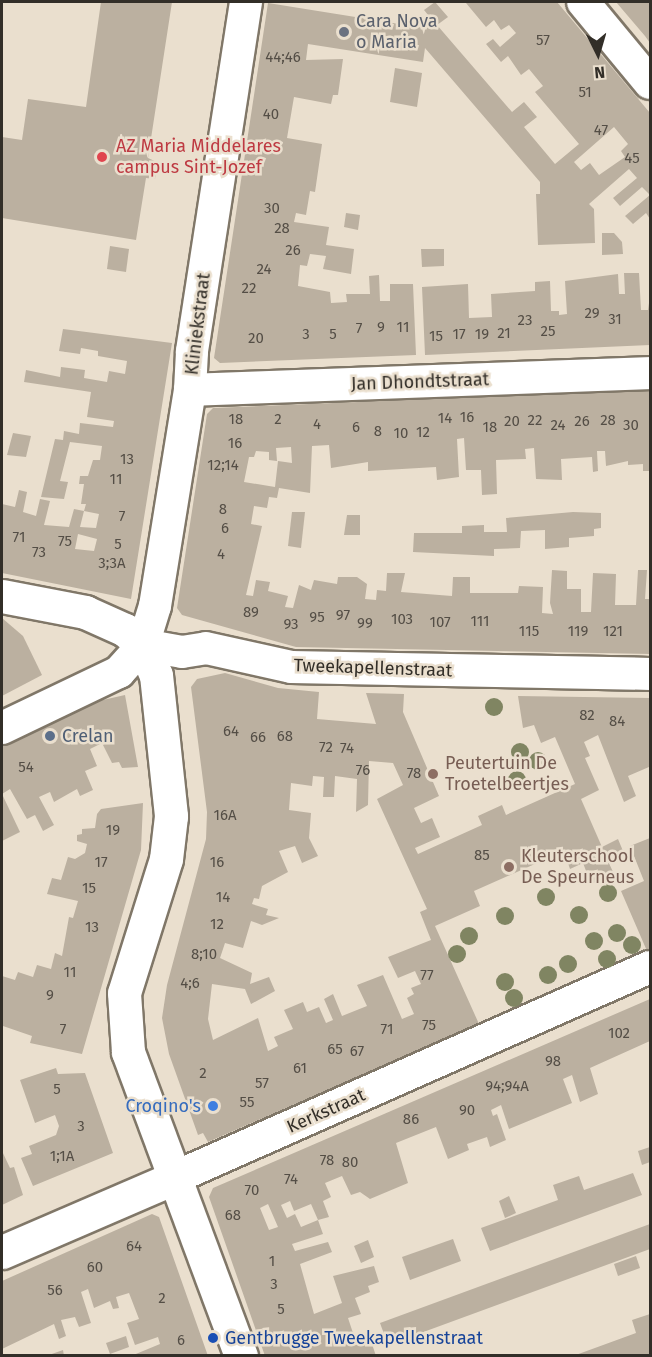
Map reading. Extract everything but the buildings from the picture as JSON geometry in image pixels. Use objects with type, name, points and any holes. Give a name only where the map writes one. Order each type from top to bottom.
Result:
[{"type":"street","name":"Kliniekstraat","points":[[143,645],[155,606],[190,390],[192,351],[246,2]]},
{"type":"street","points":[[583,2],[651,84]]},
{"type":"street","name":"Jan Dhondtstraat","points":[[190,390],[651,373]]},
{"type":"street","name":"Tweekapellenstraat","points":[[2,596],[85,612],[125,630],[143,645],[182,652],[206,648],[291,667],[651,675]]},
{"type":"street","points":[[2,728],[119,672],[143,645],[159,691],[171,816],[166,859],[124,993],[128,1052],[241,1356]]},
{"type":"street","name":"Kerkstraat","points":[[2,1252],[176,1178],[651,967]]},
{"type":"place","name":"Cara Nova o Maria","points":[[344,32]]},
{"type":"place","name":"AZ Maria Middelares campus Sint-Jozef","points":[[102,157]]},
{"type":"place","name":"Crelan","points":[[50,736]]},
{"type":"place","name":"Peutertuin De Troetelbeertjes","points":[[433,774]]},
{"type":"place","name":"Kleuterschool De Speurneus","points":[[509,867]]},
{"type":"place","name":"Croqino's","points":[[213,1106]]},
{"type":"place","name":"Gentbrugge Tweekapellenstraat","points":[[213,1338]]}]
